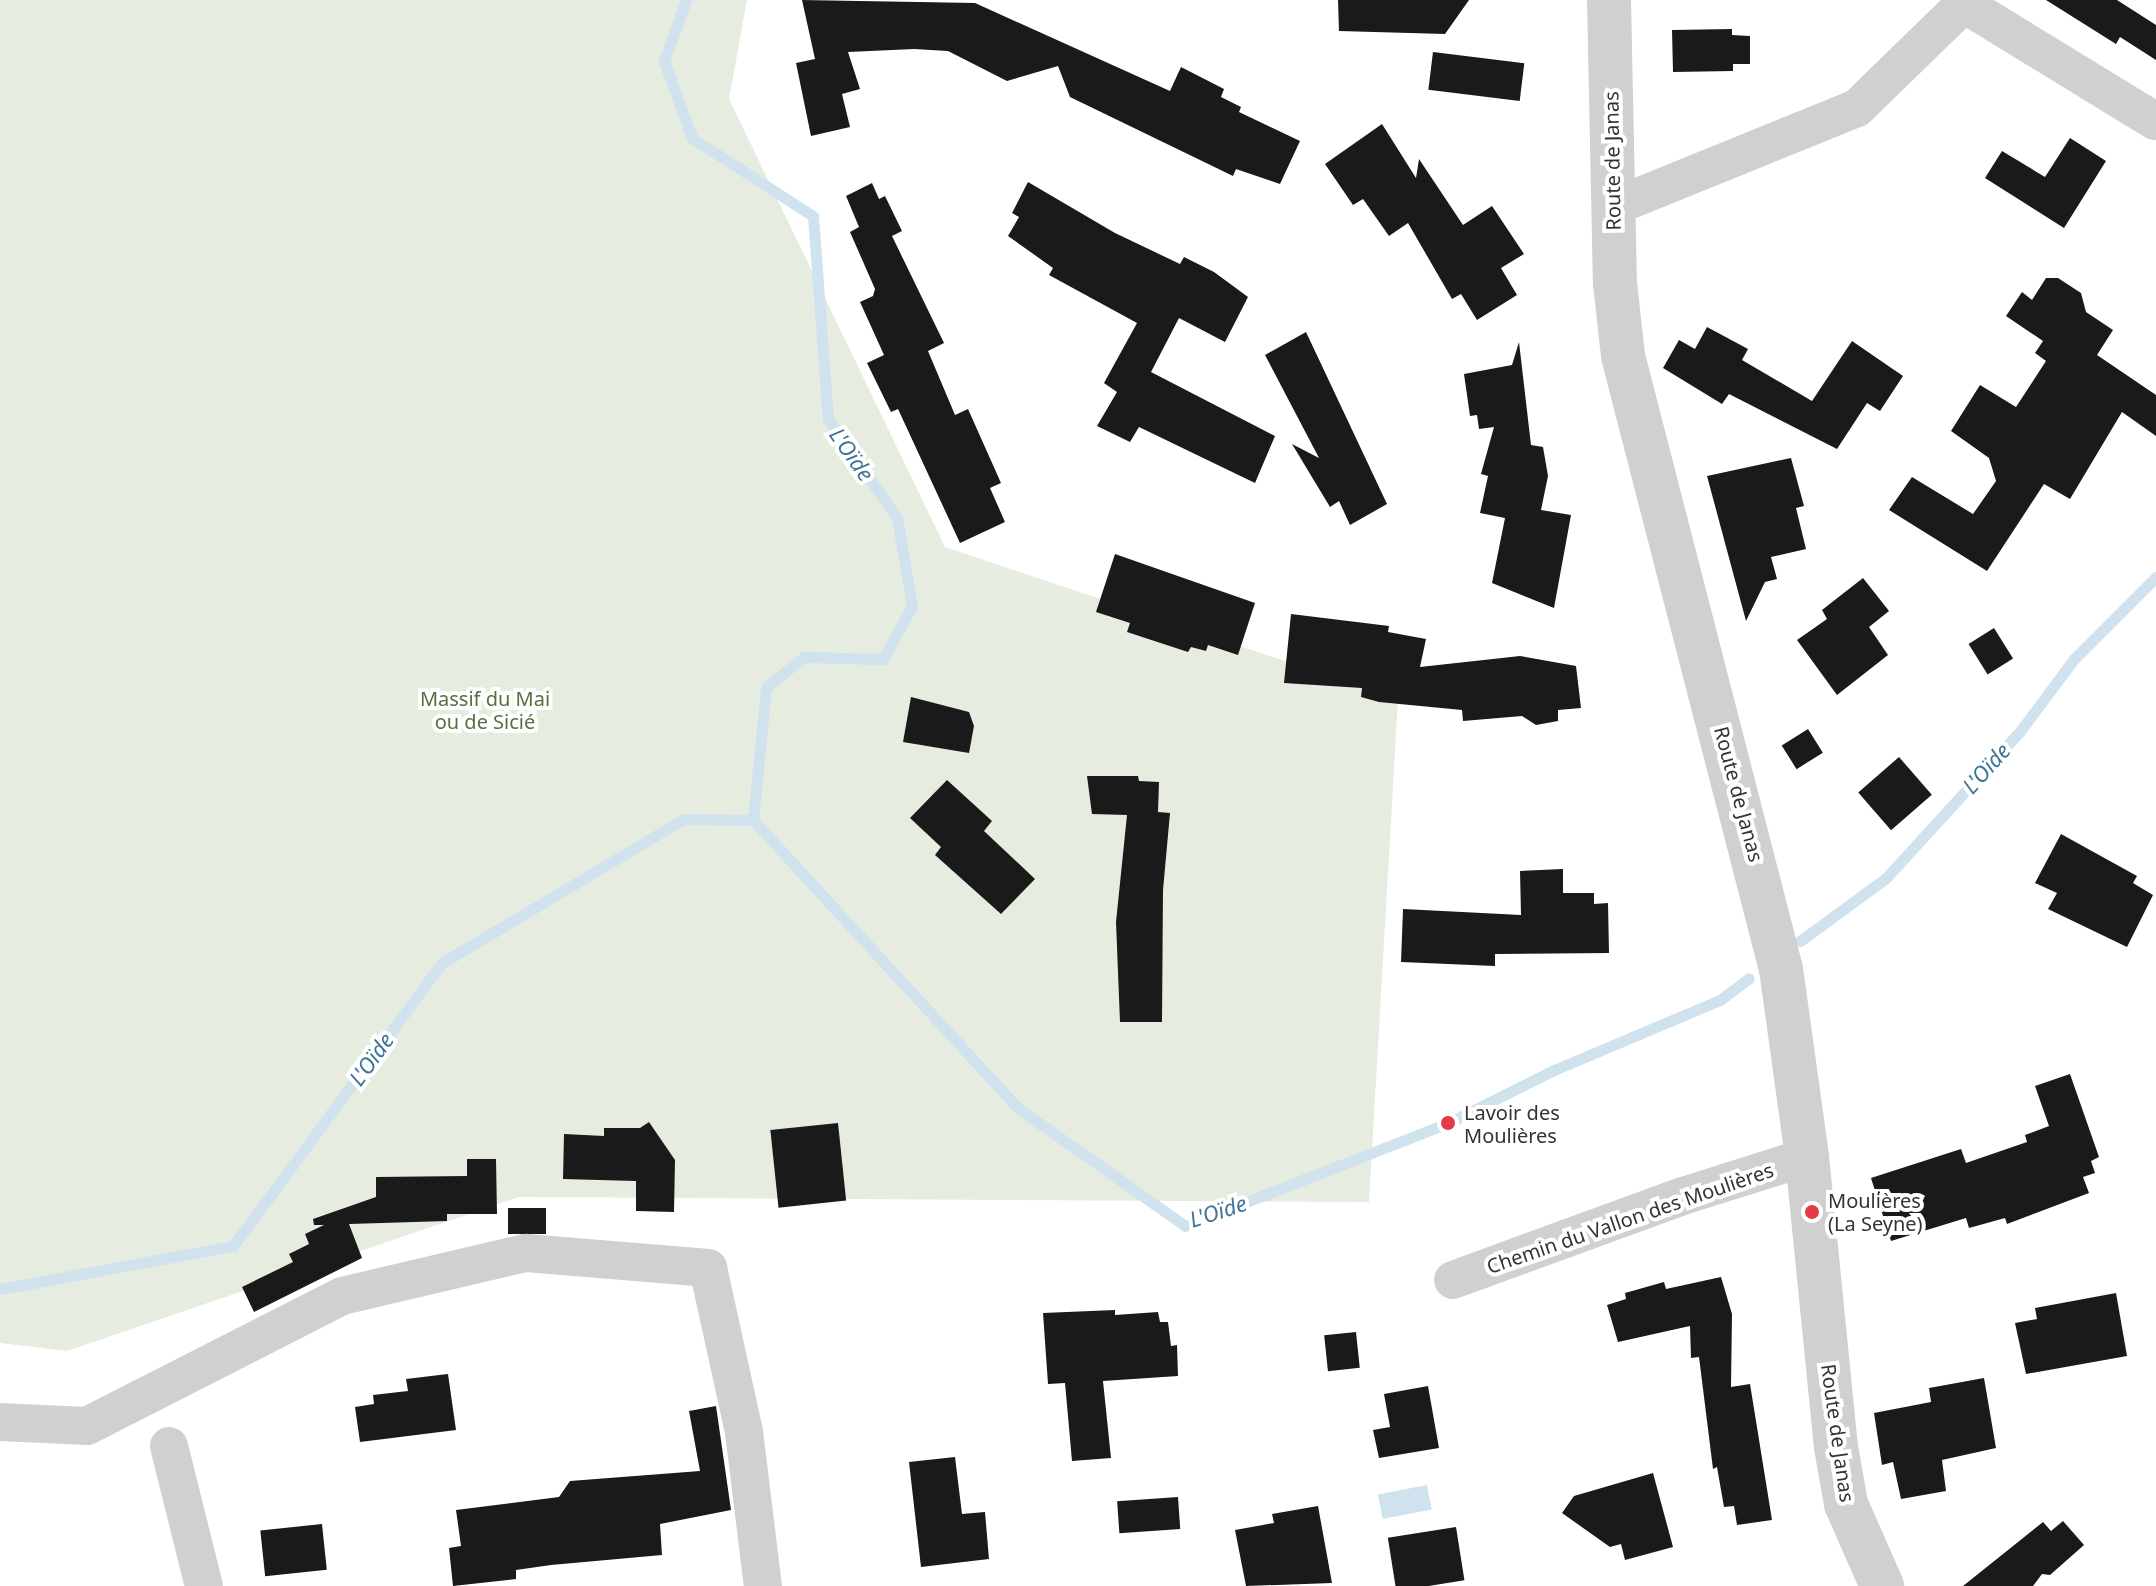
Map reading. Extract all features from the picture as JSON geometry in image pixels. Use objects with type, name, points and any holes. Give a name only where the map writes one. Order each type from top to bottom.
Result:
[{"type":"street","name":"Route de Janas","points":[[1609,0],[1613,207],[1623,356],[1778,955],[1807,1157],[1846,1504],[1882,1586]]},
{"type":"street","points":[[1613,207],[1857,108],[1966,2],[2155,121]]},
{"type":"street","name":"Chemin du Vallon des Moulières","points":[[1453,1280],[1683,1196],[1807,1157]]},
{"type":"street","points":[[0,1422],[87,1426],[342,1296],[526,1253],[708,1268],[744,1432],[763,1586]]},
{"type":"street","points":[[169,1446],[204,1586]]},
{"type":"green space","name":"Massif du Mai ou de Sicié","points":[[0,0],[747,0],[729,99],[945,547],[1398,699],[1369,1202],[519,1197],[67,1351],[0,1343]]},
{"type":"water","points":[[1427,1485],[1432,1510],[1383,1519],[1378,1495]]},
{"type":"building","points":[[802,0],[975,3],[1170,91],[1181,67],[1224,89],[1221,97],[1241,107],[1239,112],[1300,141],[1280,184],[1236,169],[1233,176],[1070,97],[1058,66],[1007,81],[948,51],[914,49],[848,52],[860,89],[842,94],[850,127],[811,136],[796,63],[815,59]]},
{"type":"building","points":[[1338,0],[1469,0],[1445,34],[1339,31]]},
{"type":"building","points":[[2046,0],[2117,0],[2156,25],[2156,60],[2120,37],[2116,44]]},
{"type":"building","points":[[1732,29],[1732,35],[1750,36],[1750,64],[1733,64],[1733,71],[1673,72],[1672,30]]},
{"type":"building","points":[[1433,52],[1524,63],[1520,101],[1428,90]]},
{"type":"building","points":[[1382,124],[1416,178],[1419,159],[1463,225],[1492,206],[1524,254],[1501,268],[1517,295],[1477,320],[1461,294],[1452,299],[1408,223],[1389,236],[1363,199],[1353,205],[1325,164]]},
{"type":"building","points":[[2070,138],[2106,161],[2064,228],[1985,178],[2002,151],[2045,177]]},
{"type":"building","points":[[1028,182],[1115,233],[1180,264],[1184,257],[1214,272],[1248,297],[1225,342],[1179,318],[1151,372],[1275,436],[1255,483],[1139,427],[1130,442],[1097,426],[1117,392],[1104,383],[1137,323],[1049,275],[1053,268],[1008,236],[1019,217],[1012,213]]},
{"type":"building","points":[[872,183],[879,199],[885,196],[902,231],[892,236],[944,343],[928,351],[955,415],[968,409],[1001,483],[990,488],[1005,522],[960,543],[898,409],[891,412],[867,363],[884,355],[860,302],[873,296],[875,289],[850,232],[859,227],[846,196]]},
{"type":"building","points":[[2046,278],[2058,278],[2081,293],[2086,312],[2113,330],[2097,355],[2156,395],[2156,436],[2122,412],[2070,499],[2044,484],[1987,571],[1889,510],[1912,477],[1973,514],[1996,481],[1989,458],[1951,431],[1980,385],[2016,407],[2046,361],[2035,353],[2043,341],[2006,316],[2022,292],[2032,300]]},
{"type":"building","points":[[1707,327],[1748,349],[1742,360],[1812,401],[1852,341],[1903,376],[1880,411],[1867,403],[1837,449],[1729,394],[1722,404],[1663,368],[1679,340],[1695,349]]},
{"type":"building","points":[[1306,332],[1387,504],[1350,525],[1339,501],[1330,507],[1292,444],[1319,458],[1265,355]]},
{"type":"building","points":[[1519,342],[1531,445],[1543,447],[1548,476],[1541,510],[1571,515],[1554,608],[1492,583],[1505,518],[1480,513],[1488,476],[1481,474],[1494,427],[1479,429],[1477,415],[1470,416],[1464,374],[1512,365]]},
{"type":"building","points":[[1791,458],[1804,506],[1796,508],[1806,549],[1771,557],[1777,579],[1765,582],[1746,621],[1707,476]]},
{"type":"building","points":[[1115,554],[1255,603],[1238,655],[1208,645],[1206,651],[1191,647],[1188,652],[1127,632],[1130,623],[1096,612]]},
{"type":"building","points":[[1863,578],[1889,611],[1869,627],[1888,655],[1837,695],[1797,640],[1827,619],[1822,610]]},
{"type":"building","points":[[1291,614],[1389,626],[1388,632],[1426,639],[1420,667],[1520,656],[1576,666],[1581,708],[1558,710],[1558,721],[1536,725],[1522,716],[1463,721],[1462,710],[1379,702],[1361,697],[1362,688],[1284,683]]},
{"type":"building","points":[[1994,628],[2013,659],[1988,674],[1969,644]]},
{"type":"building","points":[[911,697],[969,712],[974,726],[969,753],[903,742]]},
{"type":"building","points":[[1808,729],[1823,753],[1797,769],[1782,745]]},
{"type":"building","points":[[1899,757],[1932,795],[1891,830],[1858,792]]},
{"type":"building","points":[[1087,776],[1138,776],[1139,781],[1159,782],[1158,812],[1170,813],[1163,890],[1162,1022],[1120,1022],[1116,922],[1127,815],[1092,814]]},
{"type":"building","points":[[947,780],[992,821],[984,831],[1035,879],[1001,914],[935,855],[941,847],[910,818]]},
{"type":"building","points":[[2061,834],[2137,876],[2133,883],[2153,895],[2127,947],[2048,909],[2057,893],[2035,883]]},
{"type":"building","points":[[1563,869],[1563,893],[1594,893],[1594,904],[1608,903],[1609,953],[1495,954],[1495,966],[1401,962],[1403,909],[1521,915],[1520,871]]},
{"type":"building","points":[[2070,1074],[2099,1157],[2091,1161],[2095,1173],[2083,1177],[2089,1193],[2007,1224],[2005,1218],[1969,1228],[1966,1218],[1891,1241],[1871,1178],[1961,1149],[1966,1163],[2027,1142],[2025,1135],[2049,1126],[2035,1086]]},
{"type":"building","points":[[649,1122],[675,1160],[674,1212],[636,1211],[636,1181],[563,1179],[564,1134],[604,1136],[604,1128],[640,1128]]},
{"type":"building","points":[[838,1123],[846,1201],[779,1208],[770,1130]]},
{"type":"building","points":[[467,1159],[496,1159],[497,1214],[447,1214],[447,1221],[349,1224],[362,1258],[254,1312],[242,1287],[293,1262],[289,1254],[309,1244],[305,1234],[324,1225],[314,1225],[313,1219],[376,1197],[376,1177],[467,1176]]},
{"type":"building","points":[[508,1208],[546,1208],[546,1234],[508,1234]]},
{"type":"building","points":[[1721,1277],[1732,1314],[1731,1387],[1750,1384],[1772,1520],[1737,1525],[1734,1506],[1724,1507],[1717,1467],[1713,1469],[1699,1357],[1691,1358],[1690,1326],[1618,1342],[1607,1305],[1626,1299],[1625,1293],[1664,1282],[1666,1289]]},
{"type":"building","points":[[2116,1293],[2127,1356],[2026,1374],[2015,1323],[2037,1319],[2035,1308]]},
{"type":"building","points":[[1115,1310],[1115,1315],[1158,1312],[1160,1322],[1168,1322],[1171,1346],[1177,1345],[1178,1376],[1103,1381],[1111,1458],[1072,1461],[1065,1383],[1048,1384],[1043,1313]]},
{"type":"building","points":[[1356,1332],[1360,1368],[1328,1371],[1324,1335]]},
{"type":"building","points":[[448,1374],[456,1430],[360,1442],[355,1407],[374,1404],[373,1395],[408,1391],[406,1379]]},
{"type":"building","points":[[1984,1378],[1996,1448],[1942,1460],[1946,1491],[1901,1499],[1893,1462],[1882,1465],[1874,1413],[1931,1402],[1929,1388]]},
{"type":"building","points":[[1428,1386],[1439,1448],[1379,1458],[1373,1430],[1390,1427],[1384,1394]]},
{"type":"building","points":[[716,1406],[731,1510],[660,1524],[662,1555],[516,1570],[516,1579],[453,1586],[449,1548],[461,1546],[456,1510],[559,1497],[570,1481],[700,1471],[689,1411]]},
{"type":"building","points":[[955,1457],[962,1514],[985,1512],[989,1559],[921,1567],[909,1462]]},
{"type":"building","points":[[1653,1473],[1673,1547],[1625,1560],[1621,1544],[1610,1547],[1562,1513],[1574,1496]]},
{"type":"building","points":[[1178,1497],[1180,1529],[1119,1533],[1117,1501]]},
{"type":"building","points":[[1318,1506],[1332,1583],[1246,1586],[1235,1530],[1274,1523],[1272,1514]]},
{"type":"building","points":[[2063,1521],[2084,1545],[2050,1575],[2042,1574],[2033,1586],[1963,1586],[2043,1522],[2051,1531]]},
{"type":"building","points":[[322,1524],[327,1570],[265,1576],[260,1530]]},
{"type":"building","points":[[1456,1527],[1464,1580],[1429,1586],[1395,1586],[1388,1538]]},
{"type":"waterway","name":"L'Oïde","points":[[686,0],[664,61],[692,138],[813,216],[828,419],[897,518],[912,606],[883,659],[804,657],[766,687],[753,820]]},
{"type":"waterway","name":"L'Oïde","points":[[1800,941],[1886,878],[2021,730],[2074,659],[2156,577]]},
{"type":"waterway","name":"L'Oïde","points":[[0,1289],[233,1246],[442,963],[684,819],[753,820],[1018,1108],[1185,1226],[1448,1123],[1554,1070],[1720,1000],[1749,978]]},
{"type":"place","name":"Lavoir des Moulières","points":[[1448,1123]]},
{"type":"place","name":"Moulières (La Seyne)","points":[[1812,1212]]}]
